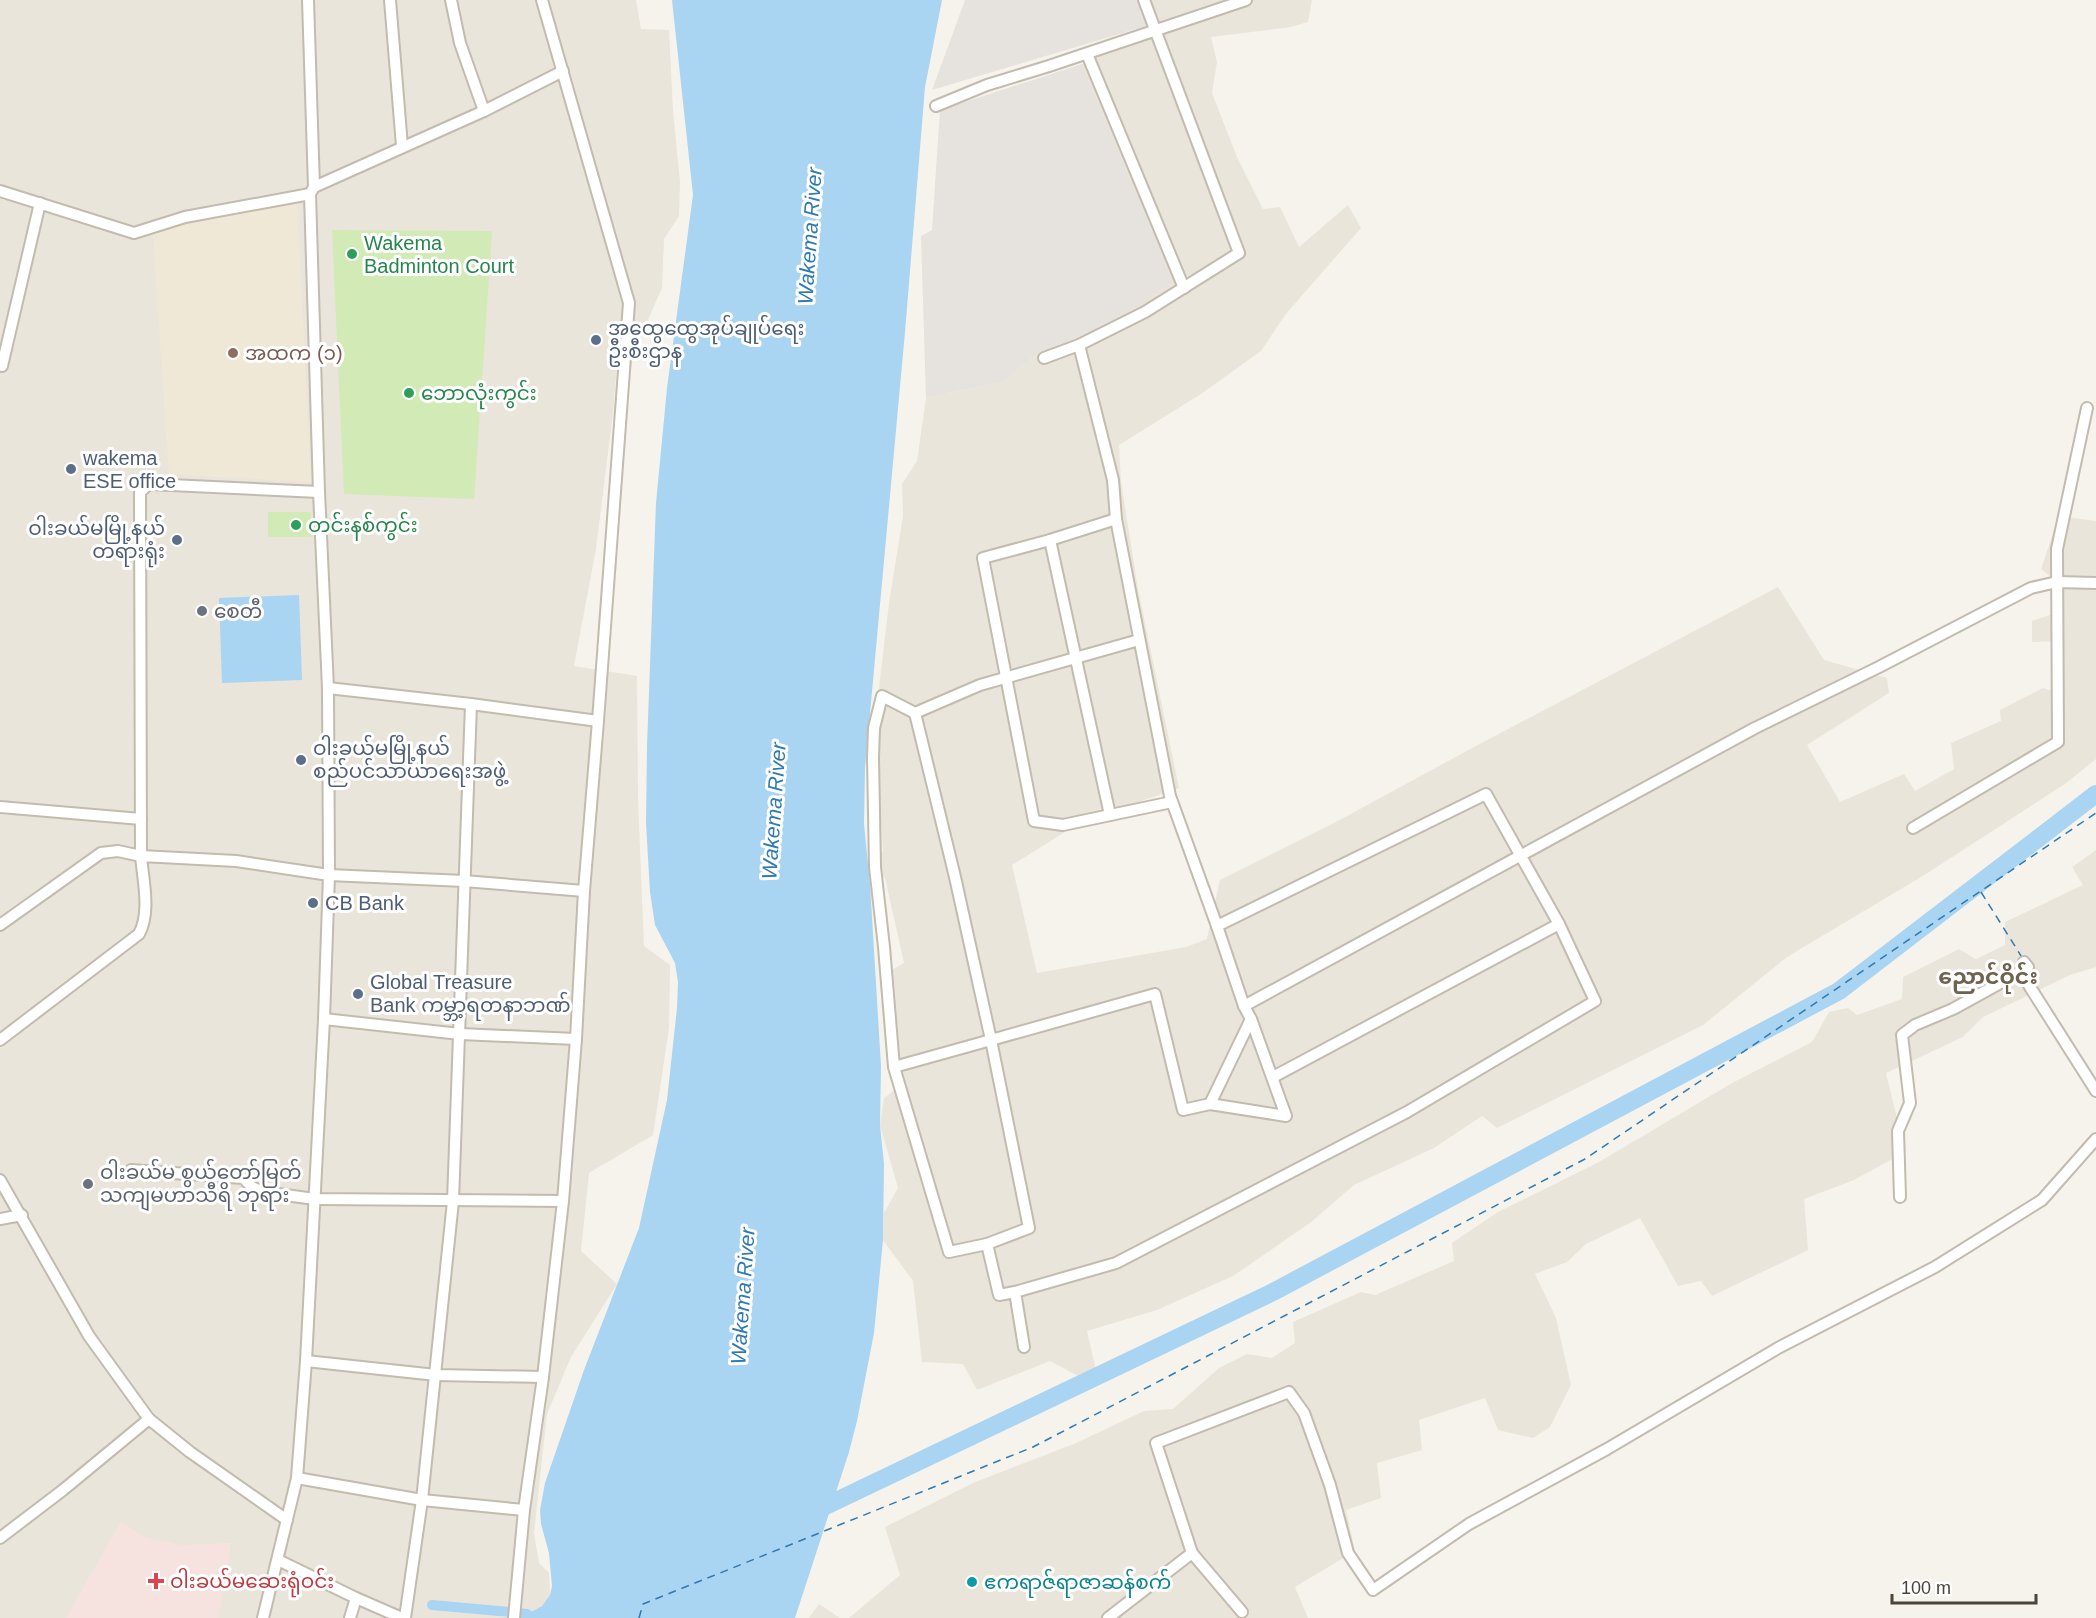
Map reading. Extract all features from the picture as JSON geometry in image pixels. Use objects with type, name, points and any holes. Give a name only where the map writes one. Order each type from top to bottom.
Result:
[{"type":"street","points":[[263,1618],[297,1478],[315,1199],[329,874],[328,688],[319,492],[308,0]]},
{"type":"street","points":[[390,0],[402,146]]},
{"type":"street","points":[[451,0],[460,43],[484,111]]},
{"type":"street","points":[[514,1618],[524,1510],[543,1377],[563,1201],[628,303],[542,0]]},
{"type":"street","points":[[1044,358],[1079,345],[1145,312],[1239,253],[1144,0]]},
{"type":"street","points":[[936,106],[987,85],[1156,31],[1226,3],[1246,0]]},
{"type":"street","points":[[1087,54],[1184,288]]},
{"type":"street","points":[[0,191],[134,233],[185,217],[312,190],[402,146],[484,111],[563,71]]},
{"type":"street","points":[[2,366],[39,204]]},
{"type":"street","points":[[894,1067],[1155,994],[1183,1110],[1210,1104],[1286,1116],[1251,1019],[1244,1006],[1172,802],[1116,519],[1113,480],[1079,345]]},
{"type":"street","points":[[1913,828],[2058,742],[2057,549],[2086,408]]},
{"type":"street","points":[[0,1040],[139,934],[144,927],[141,856],[140,492],[149,484],[319,492]]},
{"type":"street","points":[[1116,519],[983,558],[1034,822],[1063,825],[1172,802]]},
{"type":"street","points":[[1050,540],[1110,815]]},
{"type":"street","points":[[1244,1006],[1755,728],[2031,588],[2057,582],[2096,583]]},
{"type":"street","points":[[915,713],[980,685],[1139,640]]},
{"type":"street","points":[[328,688],[471,704],[598,722]]},
{"type":"street","points":[[882,696],[915,713],[955,877],[991,1040],[1029,1228],[987,1244],[949,1252],[894,1067],[875,867],[874,728],[882,696]]},
{"type":"street","points":[[278,1560],[356,1599],[404,1618],[422,1500],[453,1201],[471,704]]},
{"type":"street","points":[[987,1244],[999,1295],[1116,1263],[1407,1112],[1595,1001],[1559,924],[1486,794],[1217,926]]},
{"type":"street","points":[[0,807],[141,819]]},
{"type":"street","points":[[0,925],[101,853],[118,851],[141,856],[236,861],[329,874],[464,881],[584,891]]},
{"type":"street","points":[[1272,1077],[1559,924]]},
{"type":"street","points":[[1900,1197],[1898,1131],[1910,1103],[1902,1035],[1914,1025],[1953,1009],[2023,966],[2041,1004],[2096,1091]]},
{"type":"street","points":[[324,1019],[460,1034],[576,1039]]},
{"type":"street","points":[[1210,1104],[1251,1019]]},
{"type":"street","points":[[1242,1612],[1192,1553],[1156,1443],[1289,1392],[1304,1413],[1330,1485],[1348,1554],[1373,1590],[1468,1524],[1606,1449],[1778,1348],[1935,1267],[2042,1200],[2096,1139]]},
{"type":"street","points":[[131,1170],[243,1178],[262,1192],[315,1199],[563,1201]]},
{"type":"street","points":[[0,1180],[89,1336],[149,1419],[190,1452],[287,1520]]},
{"type":"street","points":[[0,1219],[22,1215]]},
{"type":"street","points":[[1015,1292],[1024,1347]]},
{"type":"street","points":[[306,1362],[436,1375],[543,1377]]},
{"type":"street","points":[[0,1538],[63,1490],[149,1419]]},
{"type":"street","points":[[297,1478],[422,1500],[524,1510]]},
{"type":"street","points":[[1108,1618],[1192,1553]]},
{"type":"street","points":[[350,1618],[356,1599]]},
{"type":"shaded area","points":[[0,0],[636,0],[641,29],[669,30],[673,111],[680,182],[679,216],[664,239],[662,288],[647,322],[620,327],[613,413],[596,549],[574,666],[637,676],[638,799],[644,946],[670,965],[669,1028],[653,1135],[589,1173],[581,1251],[617,1284],[571,1357],[547,1414],[534,1533],[539,1563],[549,1573],[550,1595],[542,1606],[527,1614],[527,1618],[0,1618]]},
{"type":"shaded area","points":[[965,0],[1136,0],[1146,26],[932,90]]},
{"type":"shaded area","points":[[1136,0],[1312,0],[1308,22],[1291,27],[1211,37],[1217,62],[1212,93],[1237,157],[1263,209],[1280,207],[1299,247],[1348,205],[1361,228],[1285,315],[1261,351],[1201,394],[1119,445],[1121,482],[1138,589],[1179,788],[1083,821],[1012,865],[1037,973],[1186,947],[1207,939],[1220,880],[1336,822],[1778,587],[1824,660],[1887,678],[1889,693],[1807,745],[1840,802],[1904,774],[1915,791],[1954,769],[1951,743],[2001,721],[2000,710],[2043,688],[2063,695],[2060,641],[2032,642],[2032,621],[2053,614],[2052,578],[2041,569],[2059,516],[2096,521],[2096,759],[2065,784],[1926,874],[1787,957],[1703,1025],[1497,1128],[1482,1116],[1434,1148],[1354,1185],[1310,1223],[1233,1276],[1157,1310],[1087,1331],[1096,1370],[1078,1376],[1050,1361],[977,1390],[963,1364],[922,1362],[913,1281],[883,1240],[884,1213],[898,1188],[880,1125],[884,1098],[902,1084],[886,973],[904,963],[885,878],[872,870],[872,858],[883,852],[878,781],[870,764],[889,603],[903,516],[902,484],[917,461],[926,398],[1005,381],[1038,353],[1086,334],[1172,282],[1082,64],[1146,26]]},
{"type":"shaded area","points":[[1082,64],[1173,282],[1139,306],[1086,334],[1038,353],[1005,381],[926,398],[921,236],[932,230],[940,110]]},
{"type":"shaded area","name":"အထက (၁)","points":[[297,204],[311,482],[169,474],[153,233],[202,218]]},
{"type":"shaded area","points":[[2096,850],[2096,967],[2070,975],[1983,1017],[1963,1037],[1886,1073],[1905,1152],[1854,1180],[1804,1199],[1808,1250],[1712,1296],[1701,1281],[1678,1286],[1640,1218],[1586,1244],[1567,1262],[1535,1274],[1556,1318],[1571,1385],[1550,1427],[1533,1438],[1498,1430],[1485,1398],[1419,1420],[1422,1450],[1377,1463],[1381,1498],[1346,1510],[1355,1551],[1295,1587],[1308,1618],[849,1618],[900,1575],[885,1527],[973,1483],[1076,1443],[1144,1411],[1173,1409],[1219,1368],[1247,1354],[1272,1358],[1295,1343],[1293,1322],[1361,1292],[1375,1295],[1454,1261],[1452,1243],[1498,1212],[1599,1162],[1732,1083],[1812,1042],[1829,1012],[1848,1008],[1857,1015],[1902,999],[1903,977],[1959,949],[1976,959],[2005,945],[2005,922],[2083,885],[2072,867]]},
{"type":"shaded area","name":"ဝါးခယ်မဆေးရုံဝင်း","points":[[121,1521],[144,1537],[181,1545],[231,1543],[218,1618],[66,1618]]},
{"type":"shaded area","points":[[819,1604],[840,1618],[809,1618]]},
{"type":"green space","points":[[332,230],[492,231],[474,499],[344,494]]},
{"type":"green space","points":[[268,512],[311,512],[311,537],[268,537]]},
{"type":"water","name":"Wakema River","points":[[672,0],[942,0],[925,87],[865,768],[864,824],[881,1066],[880,1125],[884,1164],[883,1240],[874,1333],[857,1421],[795,1618],[527,1618],[527,1614],[542,1606],[550,1595],[552,1586],[549,1553],[541,1524],[540,1510],[545,1483],[584,1370],[639,1228],[667,1100],[677,1008],[678,982],[675,963],[655,925],[650,892],[646,823],[656,503],[667,388],[693,195]]},
{"type":"water","points":[[299,595],[302,680],[222,683],[219,598]]},
{"type":"waterway","points":[[811,1513],[1273,1292],[1839,991],[2096,794]]},
{"type":"waterway","points":[[432,1605],[511,1612]]},
{"type":"waterway","points":[[518,1613],[527,1614]]},
{"type":"ferry route","points":[[639,1618],[643,1604],[1033,1447],[1585,1159],[2096,813]]},
{"type":"ferry route","points":[[1981,892],[2023,959]]},
{"type":"place","name":"Wakema Badminton Court","points":[[352,254]]},
{"type":"place","name":"အထွေထွေအုပ်ချုပ်ရေး ဦးစီးဌာန","points":[[596,340]]},
{"type":"place","name":"အထက (၁)","points":[[233,353]]},
{"type":"place","name":"ဘောလုံးကွင်း","points":[[409,393]]},
{"type":"place","name":"wakema ESE office","points":[[71,469]]},
{"type":"place","name":"တင်းနစ်ကွင်း","points":[[296,525]]},
{"type":"place","name":"ဝါးခယ်မမြို့နယ် တရားရုံး","points":[[177,540]]},
{"type":"place","name":"စေတီ","points":[[202,611]]},
{"type":"place","name":"ဝါးခယ်မမြို့နယ် စည်ပင်သာယာရေးအဖွဲ့","points":[[301,760]]},
{"type":"place","name":"CB Bank","points":[[313,903]]},
{"type":"place","name":"Global Treasure Bank ကမ္ဘာ့ရတနာဘဏ်","points":[[358,994]]},
{"type":"place","name":"ဝါးခယ်မ စွယ်တော်မြတ် သကျမဟာသီရိ ဘုရား","points":[[88,1184]]},
{"type":"place","name":"ဝါးခယ်မဆေးရုံဝင်း","points":[[156,1581]]},
{"type":"place","name":"ဧကရာဇ်ရာဇာဆန်စက်","points":[[972,1582]]},
{"type":"district","name":"ညောင်ဝိုင်း","points":[[1988,976]]}]
